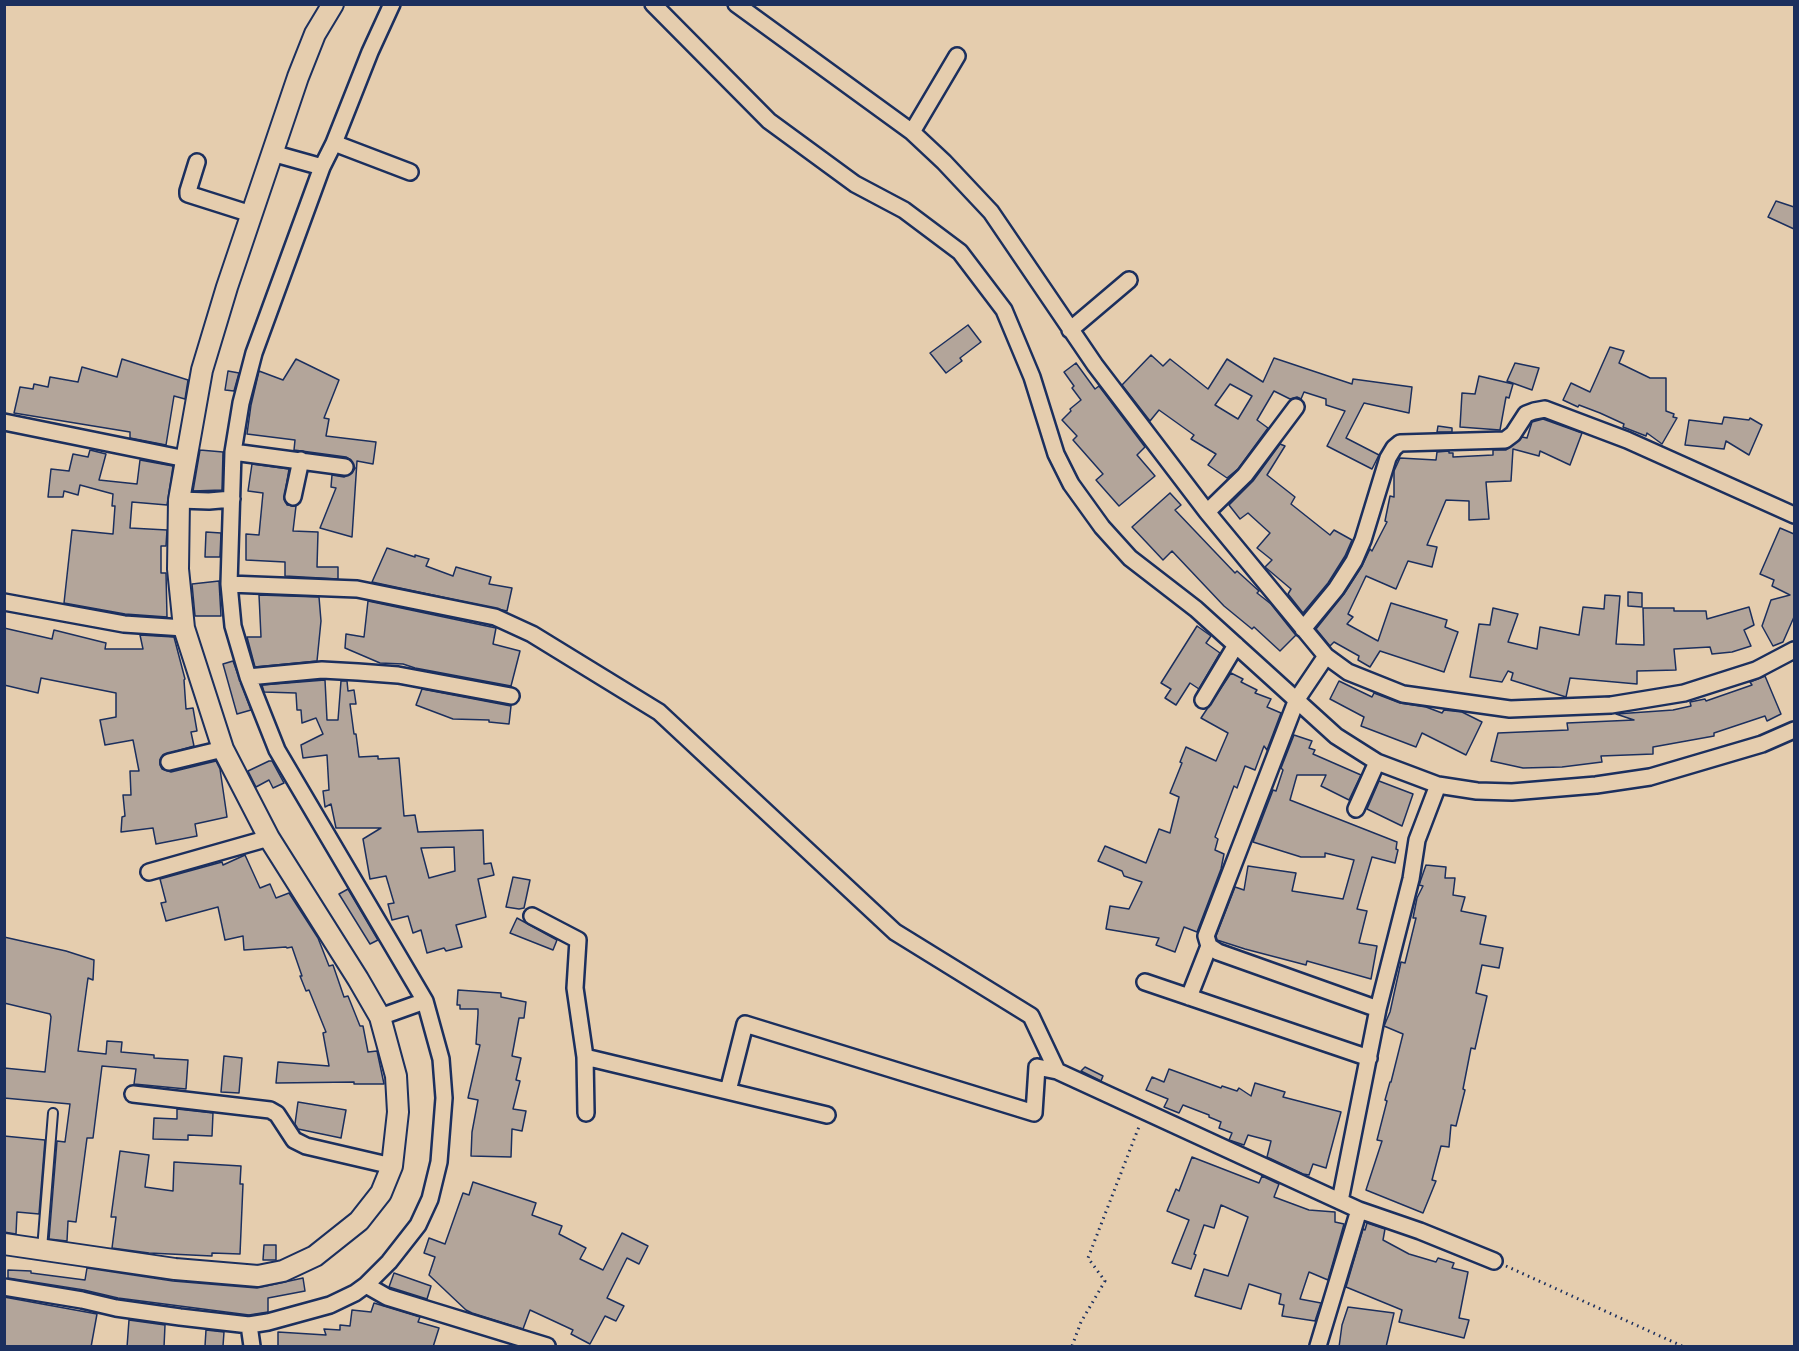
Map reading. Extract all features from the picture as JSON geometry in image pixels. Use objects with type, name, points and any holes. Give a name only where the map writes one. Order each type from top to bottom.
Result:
[{"type":"street","points":[[4,1244],[175,1269],[258,1276],[283,1271],[315,1256],[360,1221],[381,1193],[393,1166],[398,1112],[396,1076],[387,1014],[358,978],[269,838],[223,749],[184,628],[178,569],[194,501],[186,459],[202,370],[251,214],[298,77],[315,34],[333,4]]},
{"type":"street","points":[[653,4],[769,121],[855,184],[904,210],[960,252],[1004,310],[1032,377],[1056,454],[1071,484],[1102,527],[1130,558],[1196,609],[1236,645],[1301,692],[1336,736],[1377,762],[1438,784],[1477,791],[1512,792],[1596,785],[1650,777],[1762,744],[1794,730]]},
{"type":"street","points":[[736,4],[912,132],[991,212],[1070,330],[1207,512],[1326,656],[1348,672],[1403,694],[1510,709],[1611,705],[1684,693],[1756,670],[1794,650]]},
{"type":"street","points":[[4,1287],[82,1300],[250,1335],[268,1322],[330,1305],[369,1287],[418,1225],[430,1199],[439,1162],[444,1098],[441,1059],[421,1002],[277,750],[248,677],[233,626],[229,584],[233,452],[241,403],[254,353],[322,167],[334,143],[386,6]]},
{"type":"street","points":[[912,132],[957,56]]},
{"type":"street","points":[[334,143],[410,172]]},
{"type":"street","points":[[272,153],[322,167]]},
{"type":"street","points":[[197,162],[188,194],[251,214]]},
{"type":"street","points":[[1070,330],[1129,280]]},
{"type":"street","points":[[1207,512],[1245,475],[1296,407]]},
{"type":"street","points":[[1303,629],[1336,589],[1354,561],[1363,540],[1388,458],[1394,448],[1400,443],[1505,440],[1514,434],[1526,414],[1534,411],[1553,412],[1627,440],[1794,515]]},
{"type":"street","points":[[4,422],[186,459]]},
{"type":"street","points":[[233,452],[345,467]]},
{"type":"street","points":[[293,497],[301,460]]},
{"type":"street","points":[[194,501],[232,499]]},
{"type":"street","points":[[229,584],[357,589],[495,617],[532,634],[659,712],[895,932],[1031,1016],[1058,1071]]},
{"type":"street","points":[[4,602],[124,624],[184,628]]},
{"type":"street","points":[[1203,700],[1236,645]]},
{"type":"street","points":[[1190,997],[1209,946],[1206,936],[1208,928],[1301,692],[1326,656]]},
{"type":"street","points":[[248,677],[322,670],[358,672],[398,675],[511,696]]},
{"type":"street","points":[[169,762],[223,749]]},
{"type":"street","points":[[1356,809],[1377,762]]},
{"type":"street","points":[[1340,1201],[1378,1009],[1411,879],[1418,840],[1438,784]]},
{"type":"street","points":[[149,872],[269,838]]},
{"type":"street","points":[[532,916],[578,940],[575,988],[585,1056],[586,1113]]},
{"type":"street","points":[[1209,946],[1218,952],[1378,1009]]},
{"type":"street","points":[[1145,982],[1368,1058]]},
{"type":"street","points":[[387,1014],[421,1002]]},
{"type":"street","points":[[728,1091],[745,1024],[1034,1113],[1037,1067],[1058,1071],[1359,1210],[1420,1231],[1494,1261]]},
{"type":"street","points":[[585,1056],[827,1115]]},
{"type":"street","points":[[133,1094],[270,1110],[277,1114],[294,1140],[306,1146],[393,1166]]},
{"type":"street","points":[[1318,1347],[1359,1210]]},
{"type":"street","points":[[369,1287],[387,1297],[547,1347]]},
{"type":"lane","points":[[42,1250],[53,1113]]},
{"type":"path","points":[[1072,1347],[1081,1322],[1105,1281],[1088,1258],[1145,1112]]},
{"type":"path","points":[[1494,1261],[1682,1347]]},
{"type":"building","points":[[1776,201],[1794,207],[1794,229],[1768,217]]},
{"type":"building","points":[[968,325],[981,342],[960,358],[962,361],[946,373],[930,353]]},
{"type":"building","points":[[1610,347],[1624,351],[1619,363],[1650,378],[1666,378],[1666,411],[1677,418],[1662,444],[1647,433],[1646,436],[1623,427],[1624,424],[1600,413],[1563,400],[1571,383],[1590,392]]},
{"type":"building","points":[[1151,355],[1163,366],[1170,359],[1208,389],[1227,359],[1263,382],[1274,358],[1352,384],[1353,379],[1412,387],[1409,413],[1364,403],[1346,438],[1379,455],[1372,469],[1327,446],[1345,411],[1326,405],[1326,399],[1304,392],[1301,399],[1297,397],[1290,399],[1274,391],[1257,420],[1268,428],[1238,469],[1227,478],[1208,465],[1216,454],[1191,439],[1194,435],[1159,410],[1150,421],[1122,385]],"holes":[[[1230,384],[1252,396],[1238,419],[1215,405]]]},
{"type":"building","points":[[122,359],[188,380],[185,399],[174,396],[166,445],[130,438],[130,432],[14,413],[20,387],[33,389],[34,384],[48,387],[50,377],[78,382],[82,367],[117,377]]},
{"type":"building","points":[[296,359],[339,380],[324,418],[329,419],[326,436],[376,442],[373,464],[357,461],[352,537],[320,528],[336,488],[331,487],[332,475],[344,477],[352,473],[355,468],[351,460],[346,457],[294,450],[295,440],[247,434],[259,371],[283,380]]},
{"type":"building","points":[[1076,363],[1095,389],[1099,386],[1145,447],[1137,455],[1155,476],[1119,506],[1096,480],[1103,474],[1073,440],[1077,436],[1062,420],[1081,400],[1064,372]]},
{"type":"building","points":[[1515,363],[1539,368],[1532,390],[1507,381]]},
{"type":"building","points":[[228,371],[239,373],[234,391],[225,390]]},
{"type":"building","points":[[1479,376],[1513,384],[1509,398],[1506,397],[1500,430],[1460,427],[1462,393],[1475,394]]},
{"type":"building","points":[[1724,417],[1749,420],[1750,418],[1762,425],[1749,455],[1726,441],[1724,449],[1685,445],[1689,420],[1722,424]]},
{"type":"building","points":[[1543,419],[1582,433],[1570,465],[1540,451],[1539,456],[1513,449],[1511,481],[1486,482],[1489,519],[1469,520],[1469,501],[1446,500],[1427,545],[1437,547],[1432,567],[1408,561],[1396,589],[1366,576],[1348,614],[1353,617],[1347,624],[1378,641],[1391,603],[1447,620],[1445,627],[1458,632],[1444,672],[1380,651],[1370,667],[1358,660],[1359,656],[1334,642],[1330,646],[1316,629],[1344,594],[1370,549],[1372,551],[1387,522],[1385,521],[1390,496],[1394,497],[1394,471],[1400,458],[1436,460],[1437,452],[1449,451],[1453,453],[1453,457],[1493,455],[1493,450],[1506,450],[1522,437],[1527,438],[1532,422]]},
{"type":"building","points":[[1438,426],[1452,428],[1452,432],[1437,432]]},
{"type":"building","points":[[1280,444],[1285,446],[1267,475],[1295,497],[1291,504],[1330,535],[1334,530],[1352,540],[1328,583],[1303,613],[1288,594],[1291,589],[1265,567],[1272,560],[1257,548],[1270,533],[1248,513],[1240,519],[1229,505],[1253,481]]},
{"type":"building","points":[[90,450],[106,454],[99,480],[137,484],[140,460],[173,466],[167,505],[132,502],[130,528],[167,530],[166,546],[161,546],[161,573],[166,573],[167,617],[125,614],[64,603],[72,530],[113,534],[115,506],[112,506],[113,494],[80,485],[78,495],[64,491],[63,497],[48,497],[51,469],[69,471],[73,454],[88,457]]},
{"type":"building","points":[[200,450],[223,452],[222,490],[193,491]]},
{"type":"building","points":[[252,464],[289,469],[284,499],[287,505],[296,506],[293,531],[318,532],[317,567],[338,567],[338,579],[285,576],[285,562],[246,560],[246,534],[259,535],[263,493],[248,491]]},
{"type":"building","points":[[1170,493],[1181,505],[1175,510],[1235,573],[1237,571],[1259,591],[1257,593],[1271,604],[1296,635],[1280,651],[1254,627],[1252,629],[1224,606],[1172,551],[1163,560],[1132,527]]},
{"type":"building","points":[[1780,528],[1794,534],[1794,617],[1783,642],[1773,646],[1762,626],[1771,600],[1790,595],[1772,586],[1774,580],[1760,574]]},
{"type":"building","points":[[206,532],[221,533],[220,557],[205,557]]},
{"type":"building","points":[[387,548],[429,559],[426,566],[453,576],[456,567],[491,577],[489,584],[512,588],[507,611],[372,582]]},
{"type":"building","points":[[219,581],[221,616],[195,616],[192,584]]},
{"type":"building","points":[[1628,592],[1642,593],[1642,607],[1628,606]]},
{"type":"building","points":[[259,595],[319,597],[321,621],[317,661],[255,667],[247,637],[261,637]]},
{"type":"building","points":[[1605,595],[1620,596],[1616,644],[1644,645],[1643,608],[1706,611],[1707,619],[1749,607],[1754,625],[1744,630],[1751,646],[1732,652],[1712,654],[1710,647],[1674,649],[1676,670],[1637,671],[1637,684],[1570,678],[1566,697],[1511,680],[1513,673],[1508,671],[1502,682],[1470,677],[1479,624],[1490,625],[1493,608],[1518,614],[1508,642],[1537,649],[1540,627],[1579,635],[1583,607],[1604,609]]},
{"type":"building","points":[[368,601],[496,628],[493,644],[520,651],[511,686],[403,664],[380,663],[345,648],[346,634],[364,637]]},
{"type":"building","points":[[1197,626],[1211,636],[1206,643],[1220,653],[1199,689],[1190,683],[1176,705],[1165,698],[1171,689],[1161,683]]},
{"type":"building","points":[[4,628],[52,639],[54,630],[106,643],[105,649],[143,649],[140,635],[174,637],[185,679],[186,709],[193,708],[197,731],[191,732],[194,746],[163,755],[160,765],[162,769],[171,772],[216,761],[220,769],[227,817],[195,824],[197,836],[156,844],[153,828],[121,832],[122,817],[125,816],[123,795],[131,795],[130,771],[139,771],[133,740],[105,745],[100,720],[116,717],[116,693],[41,678],[38,693],[4,685]]},
{"type":"building","points":[[233,661],[251,710],[237,714],[223,664]]},
{"type":"building","points":[[1231,673],[1243,679],[1241,682],[1257,690],[1255,693],[1271,699],[1267,707],[1281,713],[1267,750],[1264,746],[1255,770],[1245,766],[1237,788],[1234,786],[1215,837],[1218,839],[1215,850],[1224,854],[1221,869],[1197,932],[1184,927],[1175,952],[1156,945],[1159,938],[1106,929],[1110,906],[1129,909],[1142,882],[1124,876],[1122,871],[1098,861],[1105,846],[1146,863],[1159,829],[1170,833],[1179,797],[1170,793],[1186,747],[1216,761],[1228,733],[1201,718]]},
{"type":"building","points":[[1765,676],[1781,714],[1767,721],[1765,716],[1714,733],[1714,736],[1653,747],[1653,754],[1601,756],[1602,762],[1562,767],[1523,768],[1491,761],[1498,733],[1568,730],[1567,723],[1634,720],[1616,714],[1673,710],[1691,706],[1690,702],[1705,699],[1706,701],[1752,685],[1750,682]]},
{"type":"building","points":[[325,680],[327,720],[338,720],[341,681],[347,681],[348,691],[354,690],[356,704],[350,704],[359,757],[399,758],[404,816],[415,815],[418,832],[483,830],[484,864],[491,863],[494,875],[478,879],[486,917],[456,925],[462,947],[446,951],[444,948],[427,953],[421,930],[413,933],[408,916],[392,920],[388,904],[394,903],[386,876],[370,879],[363,839],[381,828],[336,828],[331,804],[325,807],[323,791],[329,790],[327,755],[303,758],[301,745],[323,734],[316,718],[302,723],[301,710],[297,710],[296,693],[264,692],[262,685]],"holes":[[[454,847],[455,871],[429,878],[421,848]]]},
{"type":"building","points":[[1339,681],[1372,697],[1374,693],[1400,703],[1426,707],[1442,713],[1444,710],[1462,712],[1482,722],[1466,755],[1422,733],[1416,747],[1361,726],[1364,717],[1330,699]]},
{"type":"building","points":[[422,689],[511,706],[509,724],[489,722],[489,720],[453,719],[416,705]]},
{"type":"building","points":[[1294,735],[1312,741],[1309,748],[1315,750],[1313,754],[1361,775],[1349,800],[1321,786],[1326,775],[1297,775],[1290,800],[1397,842],[1395,863],[1372,857],[1357,909],[1367,911],[1359,943],[1377,946],[1371,979],[1307,961],[1306,965],[1217,940],[1216,936],[1235,887],[1244,890],[1248,866],[1296,873],[1292,891],[1343,899],[1354,860],[1325,853],[1325,857],[1301,857],[1253,842],[1273,790],[1276,791],[1283,770],[1281,768]]},
{"type":"building","points":[[272,761],[284,783],[273,788],[269,780],[256,787],[248,771]]},
{"type":"building","points":[[1379,781],[1413,794],[1402,826],[1367,809]]},
{"type":"building","points":[[245,855],[260,888],[270,884],[276,898],[289,893],[318,938],[329,966],[333,965],[344,997],[348,996],[360,1026],[363,1026],[368,1052],[377,1051],[384,1084],[276,1083],[278,1062],[329,1066],[323,1033],[326,1032],[309,990],[306,991],[300,976],[302,976],[292,947],[244,950],[243,936],[225,940],[218,907],[166,921],[161,903],[166,902],[160,879],[222,862],[223,865]]},
{"type":"building","points":[[1426,865],[1446,867],[1445,878],[1455,878],[1453,895],[1465,897],[1461,911],[1486,916],[1480,944],[1503,948],[1499,968],[1482,965],[1476,993],[1487,996],[1475,1049],[1471,1048],[1463,1089],[1465,1090],[1456,1126],[1451,1125],[1449,1147],[1441,1146],[1432,1180],[1436,1181],[1423,1213],[1366,1190],[1382,1141],[1377,1140],[1403,1034],[1384,1026],[1390,1012],[1401,962],[1405,963],[1416,918],[1413,918],[1417,898],[1423,886],[1419,885]]},
{"type":"building","points":[[513,877],[530,880],[524,908],[506,907]]},
{"type":"building","points":[[348,889],[378,940],[370,944],[339,894]]},
{"type":"building","points":[[517,918],[557,940],[553,950],[510,933]]},
{"type":"building","points":[[4,937],[94,960],[93,980],[88,978],[78,1051],[106,1054],[107,1041],[122,1042],[121,1052],[154,1055],[154,1058],[188,1060],[186,1089],[134,1084],[136,1069],[102,1066],[93,1138],[87,1138],[76,1222],[68,1221],[67,1241],[49,1239],[57,1141],[65,1142],[70,1104],[4,1098],[4,1068],[45,1072],[51,1017],[50,1014],[4,1003]]},
{"type":"building","points":[[458,990],[501,993],[501,997],[526,1002],[524,1018],[519,1018],[512,1056],[521,1058],[516,1080],[520,1081],[513,1109],[526,1111],[522,1131],[512,1129],[511,1157],[471,1156],[472,1132],[478,1100],[468,1098],[480,1045],[476,1044],[478,1009],[460,1009],[460,1005],[457,1005]]},
{"type":"building","points":[[224,1056],[242,1058],[239,1093],[221,1092]]},
{"type":"building","points":[[1085,1067],[1103,1076],[1101,1081],[1081,1071]]},
{"type":"building","points":[[1169,1069],[1221,1088],[1222,1086],[1237,1091],[1239,1088],[1251,1096],[1255,1083],[1285,1092],[1283,1097],[1341,1112],[1326,1168],[1313,1164],[1309,1175],[1303,1174],[1267,1157],[1271,1141],[1248,1135],[1244,1145],[1229,1140],[1232,1133],[1219,1128],[1221,1122],[1209,1115],[1183,1105],[1179,1113],[1164,1107],[1168,1099],[1146,1090],[1152,1077],[1164,1082]]},
{"type":"building","points":[[298,1102],[346,1110],[341,1138],[298,1129],[295,1124]]},
{"type":"building","points":[[177,1109],[213,1113],[212,1136],[188,1135],[188,1140],[153,1139],[154,1118],[177,1119]]},
{"type":"building","points":[[4,1136],[45,1140],[39,1214],[17,1212],[16,1234],[4,1232]]},
{"type":"building","points":[[120,1151],[149,1155],[145,1187],[173,1191],[174,1162],[241,1166],[240,1184],[243,1184],[240,1254],[212,1253],[212,1256],[149,1253],[112,1248],[116,1217],[111,1217]]},
{"type":"building","points":[[1192,1157],[1259,1183],[1262,1176],[1279,1184],[1274,1197],[1309,1210],[1335,1212],[1335,1222],[1344,1224],[1328,1280],[1309,1272],[1300,1299],[1321,1303],[1315,1321],[1282,1316],[1284,1305],[1279,1304],[1281,1294],[1249,1284],[1241,1309],[1195,1296],[1204,1269],[1228,1276],[1248,1217],[1221,1205],[1214,1228],[1204,1225],[1191,1269],[1172,1263],[1189,1220],[1167,1211],[1176,1189],[1179,1191]]},
{"type":"building","points":[[473,1182],[536,1203],[532,1215],[562,1226],[559,1234],[586,1248],[580,1259],[603,1270],[622,1233],[648,1246],[639,1264],[627,1258],[607,1298],[624,1306],[616,1321],[605,1316],[590,1344],[571,1334],[573,1330],[530,1310],[523,1329],[472,1313],[429,1275],[435,1257],[424,1253],[429,1238],[445,1244],[463,1193],[469,1195]]},
{"type":"building","points":[[1367,1223],[1385,1229],[1383,1240],[1409,1254],[1436,1262],[1438,1258],[1454,1263],[1452,1268],[1468,1272],[1459,1318],[1469,1320],[1464,1338],[1399,1322],[1402,1310],[1346,1287],[1363,1229],[1365,1230]]},
{"type":"building","points":[[264,1245],[276,1245],[276,1260],[263,1260]]},
{"type":"building","points":[[87,1268],[173,1281],[257,1288],[303,1278],[305,1291],[268,1298],[268,1312],[249,1315],[118,1298],[8,1278],[8,1270],[31,1271],[31,1273],[85,1280]]},
{"type":"building","points":[[394,1273],[431,1286],[427,1299],[389,1287]]},
{"type":"building","points":[[4,1297],[97,1314],[91,1347],[4,1347]]},
{"type":"building","points":[[374,1303],[420,1317],[418,1322],[439,1328],[433,1347],[278,1347],[278,1332],[326,1335],[324,1329],[340,1330],[340,1325],[350,1326],[352,1310],[371,1312]]},
{"type":"building","points":[[1348,1307],[1394,1313],[1386,1347],[1339,1347],[1342,1325]]},
{"type":"building","points":[[129,1320],[165,1325],[164,1347],[127,1347]]},
{"type":"building","points":[[206,1330],[224,1332],[223,1346],[205,1346]]}]
